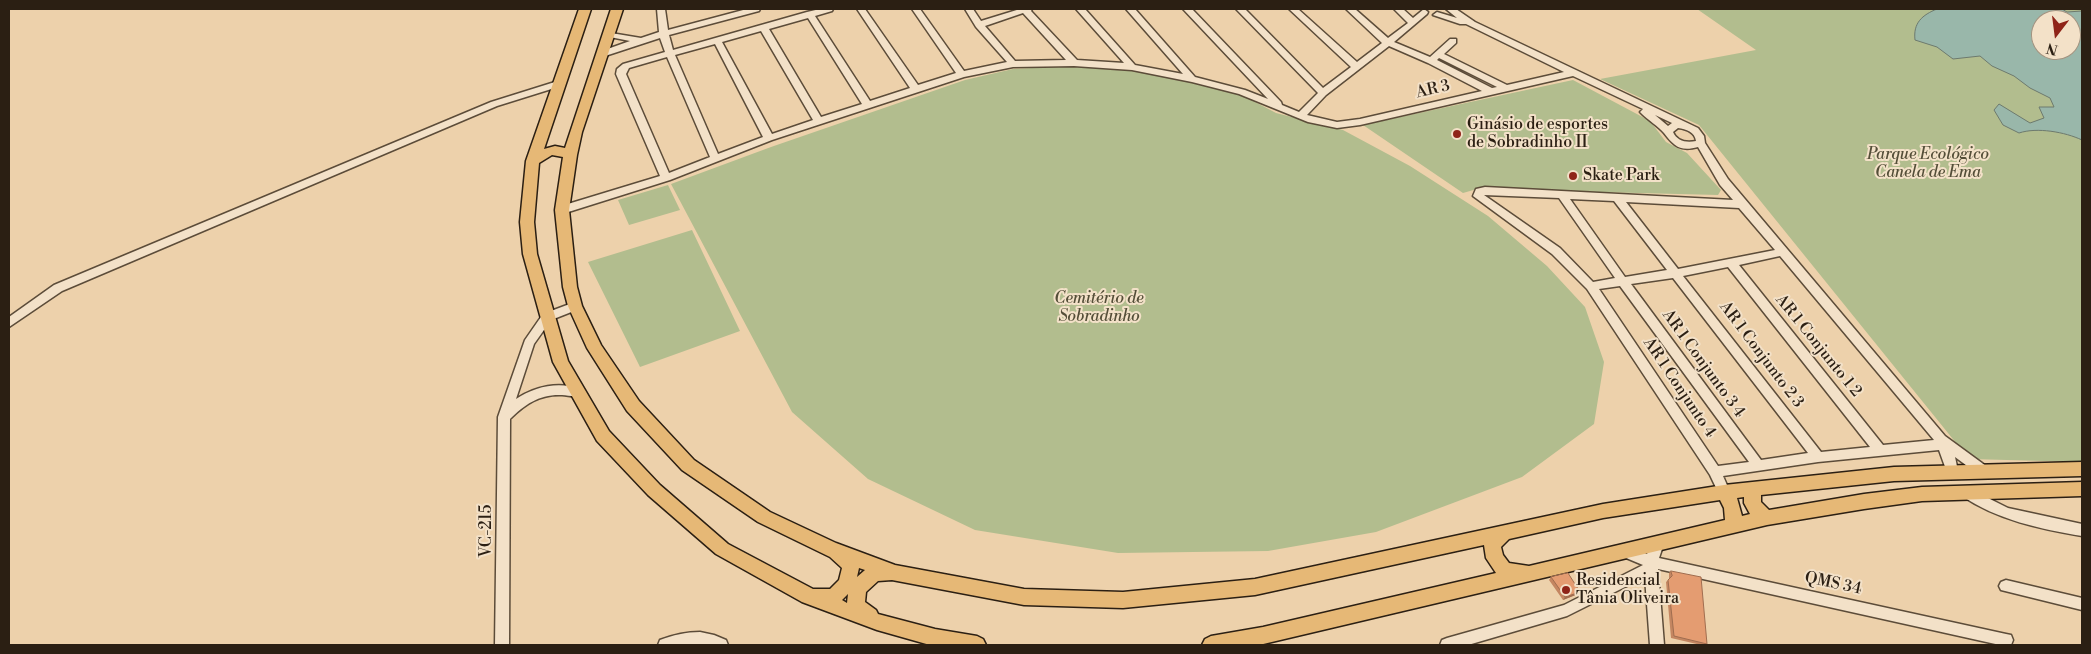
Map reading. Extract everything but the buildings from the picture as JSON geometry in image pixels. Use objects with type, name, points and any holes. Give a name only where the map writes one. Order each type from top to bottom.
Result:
[{"type":"main road","points":[[585,9],[533,160],[527,222],[530,254],[561,362],[603,436],[654,490],[722,549],[808,596],[878,622],[935,638],[977,645]]},
{"type":"main road","points":[[617,9],[576,132],[570,155],[562,210],[570,287],[575,306],[595,348],[633,406],[688,465],[764,517],[830,548],[895,573],[1024,597],[1123,600],[1254,587],[1603,511],[1724,492],[1835,479],[1952,471],[2082,469]]},
{"type":"main road","points":[[541,133],[549,139],[558,141],[568,138],[576,132]]},
{"type":"main road","points":[[533,160],[554,149],[562,150],[570,155]]},
{"type":"main road","points":[[1754,489],[1751,498],[1752,504],[1759,513],[1767,518]]},
{"type":"main road","points":[[1210,645],[1263,636],[1767,518],[1921,494],[2016,489],[2082,489]]},
{"type":"main road","points":[[1724,492],[1734,506],[1735,515],[1732,525]]},
{"type":"main road","points":[[1506,531],[1492,544],[1494,558],[1504,570],[1530,574]]},
{"type":"main road","points":[[808,596],[833,597],[847,584],[850,565],[830,548]]},
{"type":"main road","points":[[878,622],[856,606],[858,588],[874,573],[895,573]]},
{"type":"street","points":[[661,9],[664,35],[670,54],[715,158]]},
{"type":"street","points":[[602,54],[649,38],[756,9]]},
{"type":"street","points":[[666,178],[621,74],[622,69],[626,66],[830,9]]},
{"type":"street","points":[[861,9],[916,90]]},
{"type":"street","points":[[916,9],[962,74]]},
{"type":"street","points":[[968,9],[979,25],[1013,64]]},
{"type":"street","points":[[979,25],[1026,9],[1074,63]]},
{"type":"street","points":[[1080,9],[1132,67]]},
{"type":"street","points":[[1130,9],[1192,79]]},
{"type":"street","points":[[1187,9],[1281,107]]},
{"type":"street","points":[[1240,9],[1323,93]]},
{"type":"street","points":[[1293,9],[1355,66]]},
{"type":"street","points":[[1350,9],[1387,42],[1434,58],[1506,88]]},
{"type":"street","points":[[1398,9],[1413,23]]},
{"type":"street","points":[[1437,15],[1448,9],[1472,24],[1700,134],[1702,139],[1700,144],[1724,182]]},
{"type":"street","points":[[1300,116],[1323,93],[1355,66],[1413,23],[1422,10],[1472,24]]},
{"type":"street","points":[[810,14],[868,105]]},
{"type":"street","points":[[764,27],[819,122]]},
{"type":"street","points":[[608,34],[624,38],[649,38]]},
{"type":"street","points":[[717,40],[768,138]]},
{"type":"street","points":[[1434,58],[1453,41]]},
{"type":"street","points":[[1434,58],[1492,92]]},
{"type":"street","name":"AR 3","points":[[562,210],[666,178],[768,138],[962,74],[1013,64],[1074,63],[1132,67],[1192,79],[1242,92],[1300,116],[1337,125],[1360,122],[1571,73]]},
{"type":"street","points":[[9,323],[58,288],[494,104],[558,84]]},
{"type":"street","points":[[1628,99],[1668,131],[1669,136],[1674,142],[1689,146],[1700,144]]},
{"type":"street","points":[[1668,131],[1672,127],[1686,126]]},
{"type":"street","points":[[1683,145],[1702,160],[1724,182],[1943,442],[1982,470]]},
{"type":"street","points":[[1742,204],[1485,191],[1480,192],[1478,196],[1556,251],[1592,286],[1677,273],[1782,252]]},
{"type":"street","name":"AR 1 Conjunto 3 4","points":[[1562,194],[1623,282],[1758,466]]},
{"type":"street","name":"AR 1 Conjunto 2 3","points":[[1617,198],[1818,457]]},
{"type":"street","name":"AR 1 Conjunto 1 2","points":[[1731,263],[1880,450]]},
{"type":"street","name":"AR 1 Conjunto 4","points":[[1592,286],[1715,472],[1724,492]]},
{"type":"street","points":[[547,317],[575,306]]},
{"type":"street","name":"VC-215","points":[[502,645],[504,417],[529,342],[547,317]]},
{"type":"street","points":[[504,417],[521,402],[538,392],[558,388],[578,392]]},
{"type":"street","points":[[1715,472],[1943,442]]},
{"type":"street","points":[[1943,442],[1952,471]]},
{"type":"street","points":[[1966,492],[1997,511],[2082,530]]},
{"type":"street","points":[[1657,645],[1651,564],[1658,543]]},
{"type":"street","name":"QMS 34","points":[[1624,552],[1651,564],[2006,640]]},
{"type":"street","points":[[1452,645],[1567,610],[1651,564]]},
{"type":"street","points":[[2006,586],[2082,604]]},
{"type":"street","points":[[665,645],[687,638],[702,638],[714,640],[721,645]]},
{"type":"green space","name":"Parque Ecológico Canela de Ema","points":[[1697,9],[2082,9],[2082,462],[1969,459],[1699,125],[1600,79],[1756,50]]},
{"type":"green space","name":"Cemitério de Sobradinho","points":[[1069,66],[1130,70],[1184,80],[1242,95],[1276,113],[1343,130],[1410,166],[1488,216],[1547,266],[1585,307],[1604,362],[1594,424],[1522,477],[1376,532],[1268,551],[1118,553],[975,530],[868,479],[792,412],[671,184],[771,147],[965,80],[1013,69]]},
{"type":"green space","points":[[1573,80],[1650,121],[1666,142],[1687,153],[1721,190],[1718,195],[1477,189],[1463,193],[1363,125]]},
{"type":"green space","points":[[668,185],[680,210],[629,225],[618,200]]},
{"type":"green space","points":[[692,230],[740,331],[640,367],[588,262]]},
{"type":"shaded area","points":[[1937,9],[2062,9],[2064,10],[2031,10],[2031,60],[2081,60],[2082,11],[2082,140],[2051,131],[2034,130],[2019,133],[2003,125],[1994,110],[1999,104],[2030,123],[2044,118],[2039,107],[2054,107],[2050,98],[2030,88],[2014,76],[1992,66],[1980,56],[1953,59],[1937,47],[1915,40],[1915,29],[1923,17]]},
{"type":"place","name":"Ginásio de esportes de Sobradinho II","points":[[1457,134]]},
{"type":"place","name":"Skate Park","points":[[1573,176]]},
{"type":"place","name":"Residencial Tânia Oliveira","points":[[1566,590]]}]
